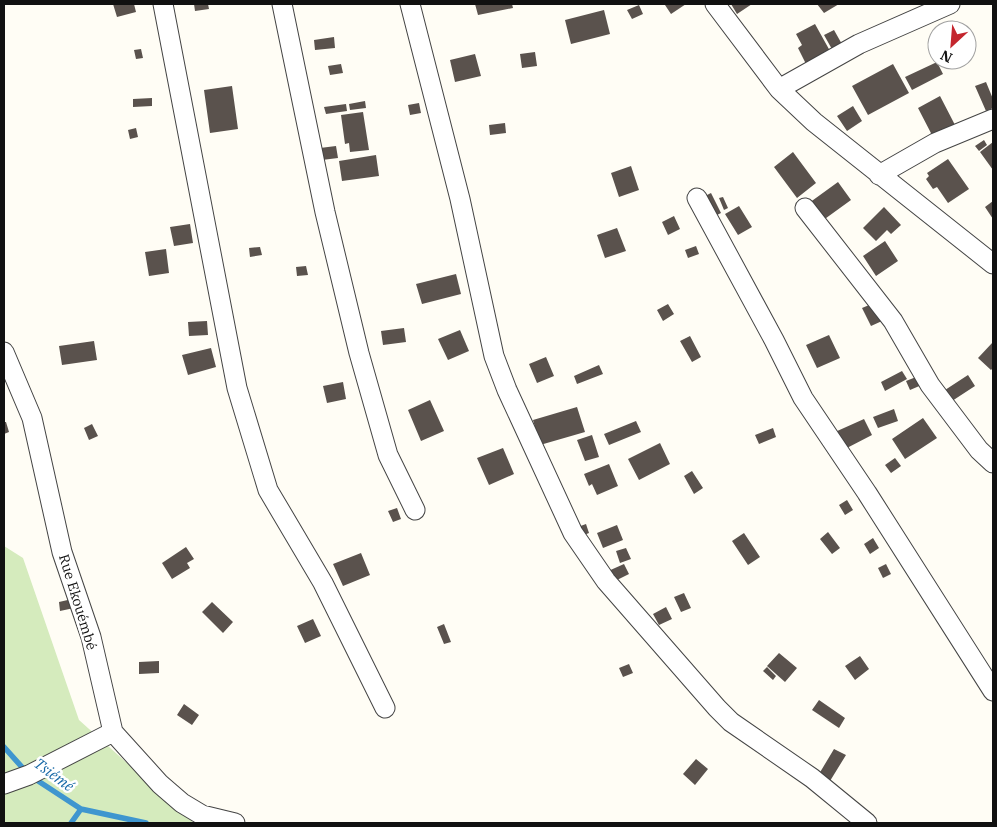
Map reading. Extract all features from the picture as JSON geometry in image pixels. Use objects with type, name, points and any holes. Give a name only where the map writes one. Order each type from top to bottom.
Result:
[{"type":"street","points":[[163,4],[237,388],[268,490],[322,583],[385,708]]},
{"type":"street","points":[[282,4],[325,212],[359,353],[388,455],[416,510]]},
{"type":"street","points":[[410,4],[460,199],[494,356],[507,390],[573,533],[606,581],[731,722],[812,778],[867,823]]},
{"type":"street","points":[[715,4],[779,89],[814,122],[993,264]]},
{"type":"street","points":[[779,89],[859,44],[950,4]]},
{"type":"street","points":[[879,175],[935,143],[993,119]]},
{"type":"street","points":[[697,198],[774,340],[803,398],[867,493],[993,691]]},
{"type":"street","points":[[805,208],[892,321],[930,385],[979,450],[993,463]]},
{"type":"street","name":"Rue Ekouémbé","points":[[4,352],[32,418],[62,552],[91,638],[113,732],[160,784],[182,803],[202,815],[234,823]]},
{"type":"street","points":[[4,784],[29,775],[113,732]]},
{"type":"green space","points":[[4,546],[23,558],[79,720],[194,823],[4,823]]},
{"type":"building","points":[[113,4],[134,4],[136,12],[117,17]]},
{"type":"building","points":[[194,4],[208,4],[209,9],[195,11]]},
{"type":"building","points":[[475,4],[512,4],[513,8],[478,15]]},
{"type":"building","points":[[666,4],[686,4],[671,14]]},
{"type":"building","points":[[731,4],[752,4],[737,14]]},
{"type":"building","points":[[817,4],[839,4],[824,13]]},
{"type":"building","points":[[639,5],[643,14],[632,19],[627,10]]},
{"type":"building","points":[[604,10],[610,34],[571,44],[565,20]]},
{"type":"building","points":[[815,24],[830,51],[806,64],[798,48],[802,45],[796,34]]},
{"type":"building","points":[[834,30],[843,46],[833,51],[824,35]]},
{"type":"building","points":[[334,37],[335,48],[315,50],[314,40]]},
{"type":"building","points":[[141,49],[143,58],[136,59],[134,50]]},
{"type":"building","points":[[535,52],[537,66],[522,68],[520,54]]},
{"type":"building","points":[[475,54],[481,76],[455,82],[450,60]]},
{"type":"building","points":[[341,64],[343,73],[330,75],[328,66]]},
{"type":"building","points":[[893,64],[909,93],[868,115],[852,86]]},
{"type":"building","points":[[927,67],[927,70],[941,70],[943,74],[912,90],[905,77]]},
{"type":"building","points":[[986,82],[993,99],[993,108],[986,111],[975,86]]},
{"type":"building","points":[[232,86],[238,129],[210,133],[204,90]]},
{"type":"building","points":[[940,96],[955,125],[933,137],[918,108]]},
{"type":"building","points":[[152,98],[152,106],[133,107],[133,99]]},
{"type":"building","points":[[365,101],[366,108],[350,110],[349,104]]},
{"type":"building","points":[[419,103],[421,113],[410,115],[408,105]]},
{"type":"building","points":[[346,104],[347,111],[326,114],[324,107]]},
{"type":"building","points":[[853,106],[862,121],[847,131],[837,116]]},
{"type":"building","points":[[363,112],[369,150],[350,152],[349,143],[345,144],[341,115]]},
{"type":"building","points":[[505,123],[506,133],[490,135],[489,125]]},
{"type":"building","points":[[136,128],[138,137],[130,139],[128,130]]},
{"type":"building","points":[[984,140],[987,145],[979,151],[975,146]]},
{"type":"building","points":[[993,142],[993,170],[980,152]]},
{"type":"building","points":[[336,146],[338,158],[322,160],[320,148]]},
{"type":"building","points":[[793,152],[816,183],[797,198],[774,167]]},
{"type":"building","points":[[376,155],[379,176],[342,181],[339,161]]},
{"type":"building","points":[[948,159],[969,189],[948,203],[937,187],[933,189],[926,179],[929,176],[927,173]]},
{"type":"building","points":[[631,166],[639,190],[619,197],[611,173]]},
{"type":"building","points":[[838,182],[851,200],[822,221],[809,203]]},
{"type":"building","points":[[711,193],[721,213],[713,217],[703,197]]},
{"type":"building","points":[[723,197],[728,208],[724,210],[719,198]]},
{"type":"building","points":[[993,201],[993,219],[985,207]]},
{"type":"building","points":[[739,206],[752,227],[738,235],[725,214]]},
{"type":"building","points":[[884,207],[901,225],[891,234],[887,230],[876,241],[863,228]]},
{"type":"building","points":[[674,216],[680,229],[668,235],[662,222]]},
{"type":"building","points":[[190,224],[193,243],[174,246],[170,227]]},
{"type":"building","points":[[617,228],[626,251],[605,258],[597,235]]},
{"type":"building","points":[[885,241],[898,261],[876,276],[863,256]]},
{"type":"building","points":[[696,246],[699,254],[688,258],[685,250]]},
{"type":"building","points":[[260,247],[262,255],[250,257],[249,248]]},
{"type":"building","points":[[166,249],[169,273],[149,276],[145,252]]},
{"type":"building","points":[[306,266],[308,275],[297,276],[296,267]]},
{"type":"building","points":[[456,274],[461,294],[422,304],[416,284]]},
{"type":"building","points":[[874,303],[882,321],[871,326],[862,308]]},
{"type":"building","points":[[668,304],[674,314],[663,321],[657,310]]},
{"type":"building","points":[[207,321],[208,335],[189,336],[188,322]]},
{"type":"building","points":[[404,328],[406,342],[383,345],[381,331]]},
{"type":"building","points":[[460,330],[469,351],[448,360],[438,339]]},
{"type":"building","points":[[829,335],[840,358],[817,368],[806,345]]},
{"type":"building","points":[[690,336],[701,357],[692,362],[680,341]]},
{"type":"building","points":[[94,341],[97,360],[62,365],[59,346]]},
{"type":"building","points":[[993,342],[993,368],[991,370],[978,358]]},
{"type":"building","points":[[211,348],[216,367],[188,375],[182,355]]},
{"type":"building","points":[[546,357],[554,376],[537,383],[529,364]]},
{"type":"building","points":[[599,365],[603,374],[577,384],[574,376]]},
{"type":"building","points":[[902,371],[907,379],[885,391],[881,382]]},
{"type":"building","points":[[921,375],[924,384],[910,390],[906,381]]},
{"type":"building","points":[[968,375],[975,386],[952,401],[945,390]]},
{"type":"building","points":[[343,382],[346,399],[327,403],[323,386]]},
{"type":"building","points":[[430,400],[444,431],[421,441],[408,410]]},
{"type":"building","points":[[577,407],[585,432],[540,445],[533,420]]},
{"type":"building","points":[[894,409],[898,421],[878,428],[873,417]]},
{"type":"building","points":[[923,418],[937,438],[905,459],[892,439]]},
{"type":"building","points":[[864,419],[872,435],[843,450],[835,432]]},
{"type":"building","points":[[636,421],[641,432],[609,445],[604,434]]},
{"type":"building","points":[[4,422],[6,422],[9,432],[4,434]]},
{"type":"building","points":[[92,424],[98,436],[89,440],[84,428]]},
{"type":"building","points":[[773,428],[776,437],[759,444],[755,435]]},
{"type":"building","points":[[592,435],[599,457],[585,461],[577,440]]},
{"type":"building","points":[[660,443],[670,464],[639,480],[628,459]]},
{"type":"building","points":[[503,448],[514,474],[489,485],[477,458]]},
{"type":"building","points":[[895,458],[901,466],[891,473],[885,465]]},
{"type":"building","points":[[609,464],[618,486],[597,495],[592,484],[589,486],[584,474]]},
{"type":"building","points":[[692,471],[703,488],[694,494],[684,476]]},
{"type":"building","points":[[847,500],[853,510],[845,515],[839,505]]},
{"type":"building","points":[[397,508],[401,519],[393,522],[388,511]]},
{"type":"building","points":[[586,524],[589,533],[579,537],[575,528]]},
{"type":"building","points":[[617,525],[623,540],[603,548],[597,533]]},
{"type":"building","points":[[828,532],[840,548],[832,554],[820,539]]},
{"type":"building","points":[[744,533],[760,557],[748,565],[732,541]]},
{"type":"building","points":[[873,538],[879,548],[870,554],[864,544]]},
{"type":"building","points":[[186,547],[194,559],[187,563],[190,568],[172,579],[162,563]]},
{"type":"building","points":[[626,548],[631,559],[620,563],[616,551]]},
{"type":"building","points":[[361,553],[370,575],[343,586],[333,564]]},
{"type":"building","points":[[624,564],[629,574],[611,583],[606,572]]},
{"type":"building","points":[[886,564],[891,574],[883,578],[878,568]]},
{"type":"building","points":[[684,593],[691,608],[681,612],[674,597]]},
{"type":"building","points":[[72,599],[74,608],[60,611],[59,602]]},
{"type":"building","points":[[212,602],[233,622],[223,633],[202,612]]},
{"type":"building","points":[[666,607],[672,619],[659,625],[653,614]]},
{"type":"building","points":[[313,619],[321,636],[305,643],[297,626]]},
{"type":"building","points":[[444,624],[451,642],[444,644],[437,627]]},
{"type":"building","points":[[779,653],[797,668],[785,682],[767,666]]},
{"type":"building","points":[[860,656],[869,669],[855,680],[845,666]]},
{"type":"building","points":[[159,661],[159,673],[139,674],[139,662]]},
{"type":"building","points":[[629,664],[633,673],[623,677],[619,668]]},
{"type":"building","points":[[767,667],[776,676],[773,680],[763,671]]},
{"type":"building","points":[[819,700],[845,718],[839,728],[812,710]]},
{"type":"building","points":[[184,704],[199,715],[192,725],[177,715]]},
{"type":"building","points":[[834,749],[846,755],[830,781],[819,774]]},
{"type":"building","points":[[696,759],[708,769],[695,785],[683,774]]},
{"type":"waterway","name":"Tsiémé","points":[[4,747],[29,775],[81,809],[71,823]]},
{"type":"waterway","points":[[81,809],[146,823]]}]
